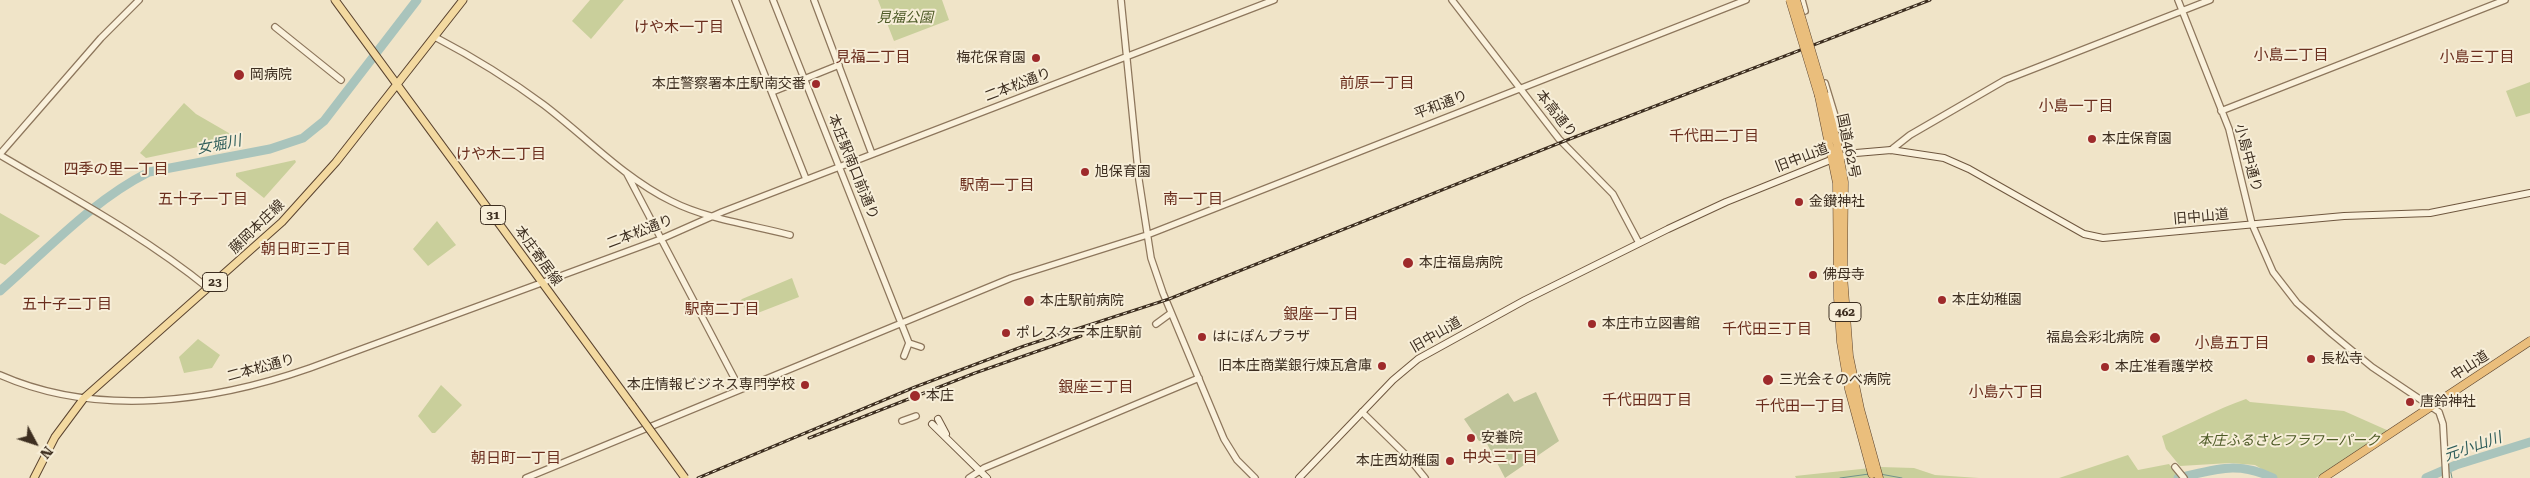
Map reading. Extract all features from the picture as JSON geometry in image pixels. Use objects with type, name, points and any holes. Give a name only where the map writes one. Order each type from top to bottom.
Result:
[{"type":"highway","name":"国道462号","points":[[1790,0],[1821,95]]},
{"type":"highway","name":"国道462号","points":[[1796,0],[1837,158],[1846,207],[1843,275],[1848,356],[1872,465],[1873,478]]},
{"type":"highway","name":"中山道","points":[[2323,478],[2530,341]]},
{"type":"highway","name":"国道462号","points":[[1872,465],[1878,478]]},
{"type":"main road","name":"本庄寄居線","points":[[335,0],[685,478]]},
{"type":"main road","name":"藤岡本庄線","points":[[34,478],[55,437],[84,398],[282,222],[336,162],[463,0]]},
{"type":"main road","name":"旧中山道","points":[[1299,478],[1393,380],[1418,359],[1525,300],[1639,243],[1726,202],[1837,158],[1864,152],[1891,150],[1925,154],[1956,162],[2092,237],[2116,238],[2344,216],[2430,213],[2530,193]]},
{"type":"main road","points":[[935,422],[987,478]]},
{"type":"street","points":[[139,0],[101,38],[0,154],[170,257],[208,288]]},
{"type":"street","points":[[735,0],[806,179]]},
{"type":"street","name":"本庄駅南口前通り","points":[[773,0],[909,343]]},
{"type":"street","points":[[814,0],[872,154]]},
{"type":"street","points":[[1121,0],[1146,235],[1151,258],[1171,313],[1224,439],[1237,460],[1255,478]]},
{"type":"street","name":"二本松通り","points":[[0,375],[51,392],[84,398],[133,401],[185,397],[260,383],[310,368],[661,239],[713,215],[1274,0]]},
{"type":"street","name":"本高通り","points":[[1452,0],[1559,139],[1613,194],[1639,243]]},
{"type":"street","name":"平和通り","points":[[526,478],[1011,278],[1146,235],[1746,0]]},
{"type":"street","points":[[1802,0],[1805,11]]},
{"type":"street","points":[[2178,0],[2221,111]]},
{"type":"street","points":[[1891,150],[1910,135],[2005,80],[2210,0]]},
{"type":"street","name":"小島中通り","points":[[2432,406],[2372,368],[2297,303],[2273,272],[2252,224],[2234,148],[2221,111],[2505,0]]},
{"type":"street","points":[[275,26],[342,80]]},
{"type":"street","points":[[435,36],[521,88],[625,171],[671,201],[713,215],[790,236]]},
{"type":"street","points":[[772,92],[839,65]]},
{"type":"street","points":[[1825,83],[1839,129]]},
{"type":"street","points":[[625,171],[740,389]]},
{"type":"street","points":[[1171,313],[1156,324],[1174,320]]},
{"type":"street","points":[[904,356],[909,343],[921,347]]},
{"type":"street","points":[[969,478],[980,471],[1199,378]]},
{"type":"street","points":[[2432,406],[2439,412],[2443,424],[2446,476]]},
{"type":"street","points":[[1362,412],[1408,457],[1425,478]]},
{"type":"street","points":[[902,421],[916,416]]},
{"type":"street","points":[[2175,467],[2184,478]]},
{"type":"green space","points":[[590,0],[624,0],[591,39],[572,21]]},
{"type":"green space","name":"見福公園","points":[[878,0],[942,0],[949,20],[894,41]]},
{"type":"green space","points":[[2530,82],[2530,113],[2516,117],[2506,91]]},
{"type":"green space","points":[[184,103],[196,114],[234,136],[232,139],[227,136],[222,142],[146,158],[140,153]]},
{"type":"green space","points":[[295,160],[296,162],[264,198],[236,176],[236,173]]},
{"type":"green space","points":[[0,213],[40,236],[5,265],[0,263]]},
{"type":"green space","points":[[437,221],[456,245],[428,266],[413,249]]},
{"type":"green space","points":[[792,278],[799,297],[750,316],[740,301],[742,299]]},
{"type":"green space","points":[[198,339],[220,355],[212,368],[184,373],[179,357]]},
{"type":"green space","points":[[441,385],[462,405],[435,433],[432,433],[418,416]]},
{"type":"green space","points":[[1536,392],[1559,441],[1505,478],[1485,440],[1479,441],[1464,419],[1508,393],[1514,402]]},
{"type":"green space","name":"本庄ふるさとフラワーパーク","points":[[2246,399],[2250,402],[2344,411],[2389,431],[2316,478],[2277,478],[2255,465],[2230,463],[2180,466],[2166,449],[2162,436]]},
{"type":"green space","points":[[2128,455],[2138,470],[2169,464],[2179,478],[2059,478]]},
{"type":"green space","points":[[1880,467],[1914,468],[1935,475],[1979,478],[1796,478],[1795,476]]},
{"type":"waterway","name":"女堀川","points":[[0,291],[90,211],[128,183],[149,172],[270,149],[303,138],[324,121],[417,0]]},
{"type":"waterway","name":"元小山川","points":[[2426,478],[2456,465],[2530,442]]},
{"type":"waterway","name":"元小山川","points":[[2178,478],[2226,468],[2248,469],[2273,478]]},
{"type":"waterway","points":[[2450,468],[2452,478]]},
{"type":"waterway","points":[[1840,478],[1869,474]]},
{"type":"waterway","points":[[1880,474],[1902,478]]},
{"type":"railway","points":[[698,478],[915,387],[1024,346],[1169,299],[1562,142],[1930,0]]},
{"type":"railway","points":[[809,438],[975,373],[1081,336]]},
{"type":"place","name":"梅花保育園","points":[[1036,58]]},
{"type":"place","name":"岡病院","points":[[239,75]]},
{"type":"place","name":"本庄警察署本庄駅南交番","points":[[816,84]]},
{"type":"place","name":"本庄保育園","points":[[2092,139]]},
{"type":"place","name":"旭保育園","points":[[1085,172]]},
{"type":"place","name":"金鑚神社","points":[[1799,202]]},
{"type":"place","name":"本庄福島病院","points":[[1408,263]]},
{"type":"place","name":"佛母寺","points":[[1813,275]]},
{"type":"place","name":"本庄幼稚園","points":[[1942,300]]},
{"type":"place","name":"本庄駅前病院","points":[[1029,301]]},
{"type":"place","name":"本庄市立図書館","points":[[1592,324]]},
{"type":"place","name":"ポレスター本庄駅前","points":[[1006,333]]},
{"type":"place","name":"はにぽんプラザ","points":[[1202,337]]},
{"type":"place","name":"福島会彩北病院","points":[[2155,338]]},
{"type":"place","name":"長松寺","points":[[2311,359]]},
{"type":"place","name":"旧本庄商業銀行煉瓦倉庫","points":[[1382,366]]},
{"type":"place","name":"本庄准看護学校","points":[[2105,367]]},
{"type":"place","name":"三光会そのべ病院","points":[[1768,380]]},
{"type":"place","name":"本庄情報ビジネス専門学校","points":[[805,385]]},
{"type":"place","name":"本庄","points":[[915,396]]},
{"type":"place","name":"唐鈴神社","points":[[2410,402]]},
{"type":"place","name":"安養院","points":[[1471,438]]},
{"type":"place","name":"本庄西幼稚園","points":[[1450,461]]},
{"type":"district","name":"けや木一丁目","points":[[679,28]]},
{"type":"district","name":"小島二丁目","points":[[2291,56]]},
{"type":"district","name":"見福二丁目","points":[[873,58]]},
{"type":"district","name":"小島三丁目","points":[[2477,58]]},
{"type":"district","name":"前原一丁目","points":[[1377,84]]},
{"type":"district","name":"小島一丁目","points":[[2076,107]]},
{"type":"district","name":"千代田二丁目","points":[[1714,137]]},
{"type":"district","name":"けや木二丁目","points":[[501,155]]},
{"type":"district","name":"四季の里一丁目","points":[[116,170]]},
{"type":"district","name":"駅南一丁目","points":[[997,186]]},
{"type":"district","name":"五十子一丁目","points":[[203,200]]},
{"type":"district","name":"南一丁目","points":[[1193,200]]},
{"type":"district","name":"朝日町三丁目","points":[[306,250]]},
{"type":"district","name":"五十子二丁目","points":[[67,305]]},
{"type":"district","name":"駅南二丁目","points":[[722,310]]},
{"type":"district","name":"銀座一丁目","points":[[1321,315]]},
{"type":"district","name":"千代田三丁目","points":[[1767,330]]},
{"type":"district","name":"小島五丁目","points":[[2232,344]]},
{"type":"district","name":"銀座三丁目","points":[[1096,388]]},
{"type":"district","name":"小島六丁目","points":[[2006,393]]},
{"type":"district","name":"千代田四丁目","points":[[1647,401]]},
{"type":"district","name":"千代田一丁目","points":[[1800,407]]},
{"type":"district","name":"中央三丁目","points":[[1500,458]]},
{"type":"district","name":"朝日町一丁目","points":[[516,459]]}]
